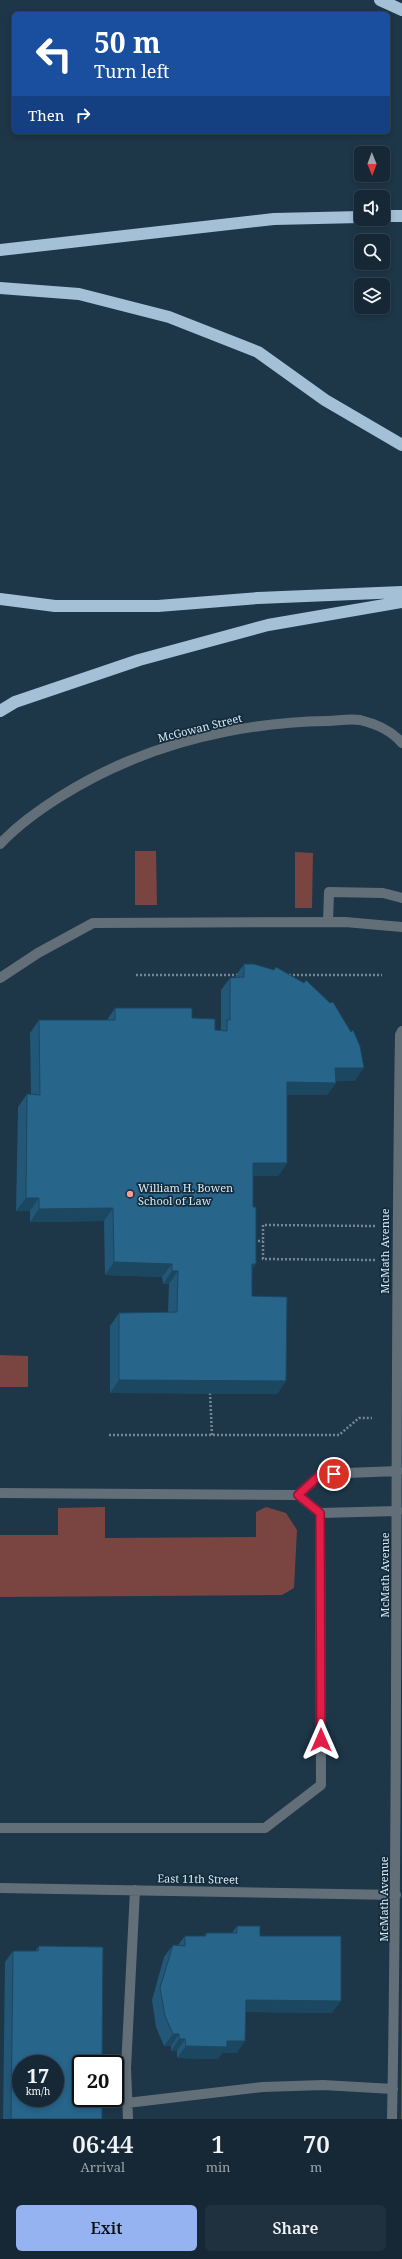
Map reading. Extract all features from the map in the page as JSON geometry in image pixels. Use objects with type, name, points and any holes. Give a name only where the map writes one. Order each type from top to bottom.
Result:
[{"type":"highway","points":[[380,0],[402,10]]},
{"type":"highway","points":[[390,216],[402,216]]},
{"type":"highway","points":[[0,250],[274,219],[354,217]]},
{"type":"highway","points":[[0,288],[79,294],[170,317],[258,352],[325,400],[402,445]]},
{"type":"highway","points":[[0,599],[55,606],[158,606],[258,598],[402,592]]},
{"type":"highway","points":[[0,711],[15,702],[139,660],[268,625],[402,602]]},
{"type":"lane","name":"McGowan Street","points":[[0,844],[42,809],[84,782],[129,760],[176,744],[239,729],[303,721],[360,720],[398,731],[402,743]]},
{"type":"lane","points":[[328,922],[329,892],[384,893],[402,898]]},
{"type":"lane","points":[[0,978],[38,953],[93,923],[328,922],[402,927]]},
{"type":"lane","name":"McMath Avenue","points":[[392,2119],[396,1895],[398,1511],[397,1244],[400,1035],[402,1031]]},
{"type":"lane","points":[[298,1495],[321,1474],[398,1472]]},
{"type":"lane","points":[[0,1493],[298,1495],[320,1513],[398,1511]]},
{"type":"lane","points":[[0,1828],[265,1828],[322,1786],[320,1513]]},
{"type":"lane","name":"East 11th Street","points":[[0,1888],[396,1895]]},
{"type":"lane","points":[[128,2119],[126,2068],[135,1890]]},
{"type":"lane","points":[[127,2104],[263,2087],[323,2085],[393,2089]]},
{"type":"path","points":[[136,975],[247,975]]},
{"type":"path","points":[[287,975],[382,975]]},
{"type":"path","points":[[376,1226],[263,1225],[263,1259],[376,1260]]},
{"type":"path","points":[[247,1241],[263,1241]]},
{"type":"path","points":[[210,1393],[212,1435]]},
{"type":"path","points":[[109,1435],[339,1435],[359,1418],[372,1418]]},
{"type":"shaded area","points":[[135,851],[156,851],[157,905],[135,905]]},
{"type":"shaded area","points":[[295,852],[313,853],[312,908],[295,908]]},
{"type":"shaded area","points":[[0,1355],[28,1356],[28,1387],[0,1387]]},
{"type":"shaded area","points":[[105,1507],[105,1538],[256,1537],[256,1512],[266,1507],[286,1513],[297,1530],[294,1588],[282,1595],[0,1597],[0,1535],[58,1535],[58,1508]]},
{"type":"shaded area","points":[[402,1942],[402,2119],[401,2119]]},
{"type":"building","name":"William H. Bowen School of Law","points":[[244,964],[254,964],[274,970],[276,967],[304,983],[306,980],[330,1003],[333,1002],[351,1032],[353,1030],[360,1046],[364,1068],[335,1068],[336,1083],[287,1082],[287,1163],[253,1163],[253,1207],[256,1207],[256,1264],[252,1264],[252,1296],[287,1297],[286,1381],[119,1380],[119,1313],[177,1312],[178,1271],[172,1271],[172,1264],[114,1262],[113,1208],[39,1209],[39,1198],[26,1198],[27,1094],[40,1095],[39,1020],[115,1020],[115,1008],[192,1008],[192,1018],[215,1019],[215,1030],[227,1031],[227,1020],[230,1020],[230,978],[244,977]]},
{"type":"building","points":[[237,1926],[260,1926],[260,1936],[341,1936],[341,2001],[246,2000],[245,2041],[227,2041],[227,2047],[186,2046],[185,2039],[179,2039],[179,2034],[173,2034],[165,2016],[160,1988],[173,1945],[185,1946],[185,1936],[206,1936],[206,1933],[237,1933]]},
{"type":"building","points":[[39,1946],[103,1947],[102,2055],[72,2055],[72,2107],[102,2107],[102,2119],[11,2119],[13,1951],[38,1951]]},
{"type":"place","name":"William H. Bowen School of Law","points":[[130,1194]]},
{"type":"route","points":[[321,1740],[320,1513],[298,1495],[321,1474],[334,1474]]}]
